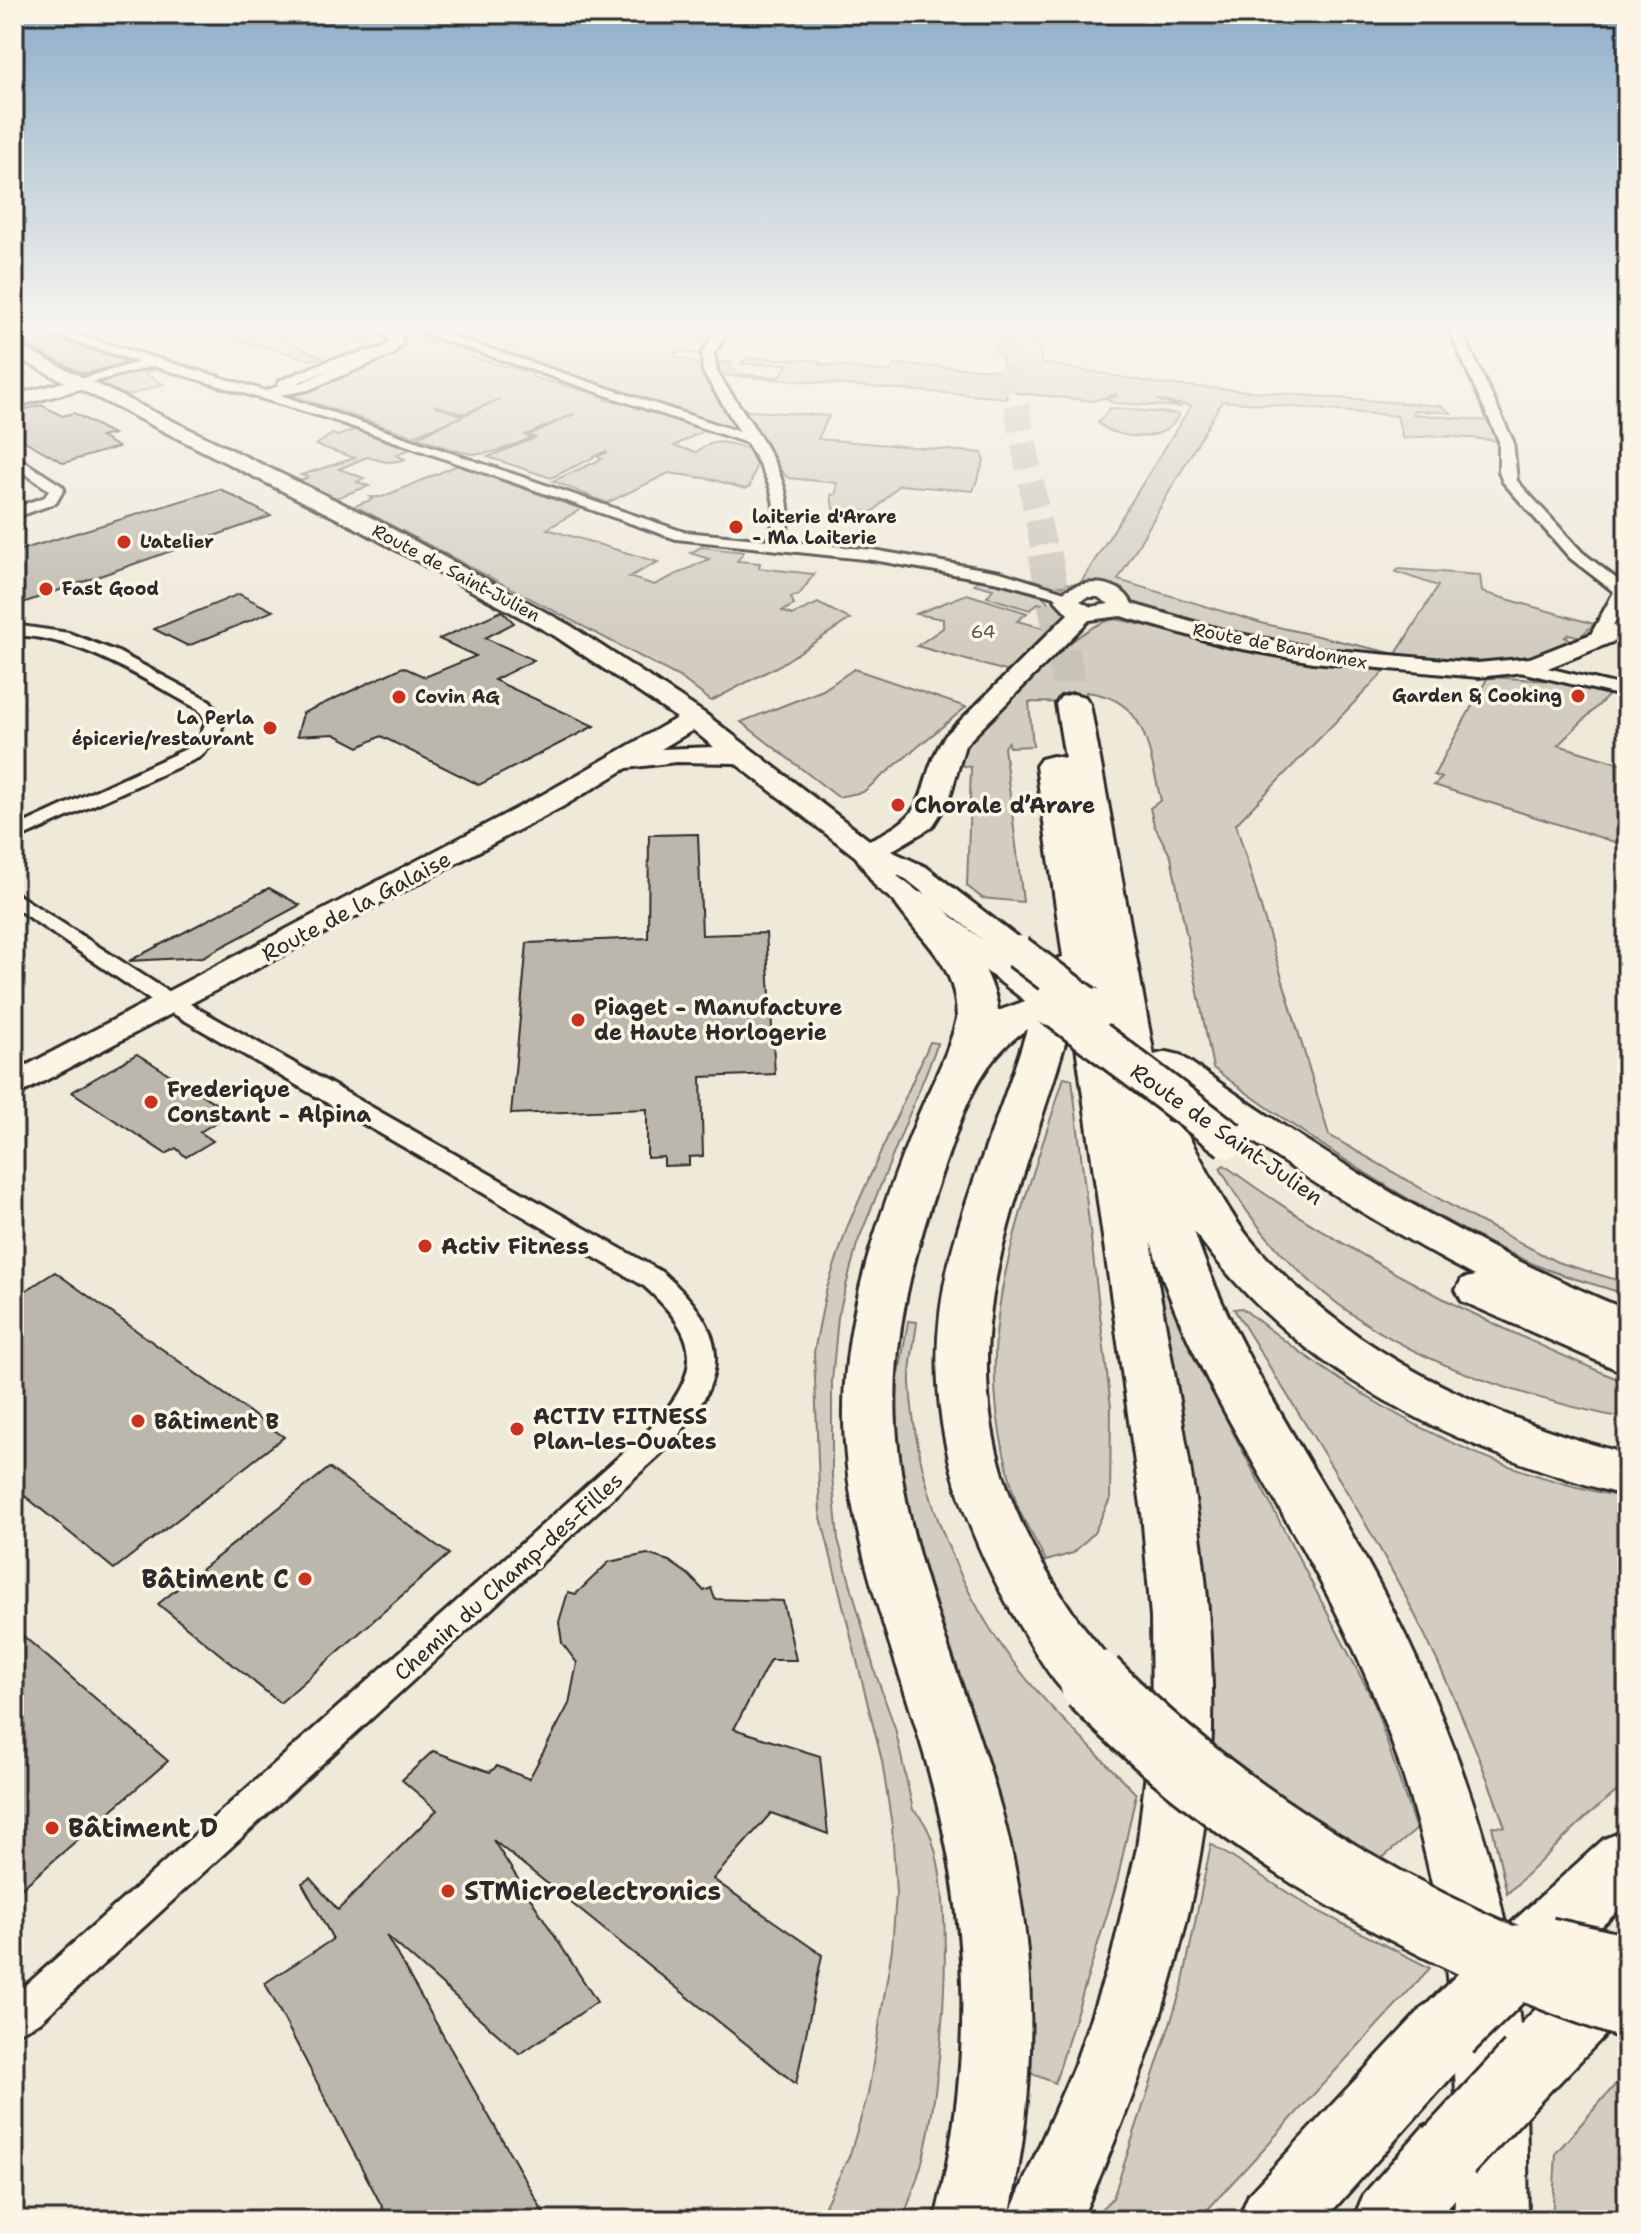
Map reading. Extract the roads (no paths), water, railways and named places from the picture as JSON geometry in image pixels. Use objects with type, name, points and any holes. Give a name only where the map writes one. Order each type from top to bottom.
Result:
[{"type":"highway","points":[[1044,2220],[1103,2087],[1148,1947],[1177,1790],[1181,1729],[1181,1647],[1169,1513],[1075,913],[1058,704],[1162,1200],[1201,1309],[1219,1349],[1375,1632],[1438,1785],[1458,1850],[1481,1956],[1492,2085],[1491,2220]]},
{"type":"highway","points":[[914,903],[964,961],[977,989],[976,1030],[954,1080],[887,1267],[874,1322],[869,1377],[875,1474],[886,1530],[979,1843],[996,1944],[1000,1984],[999,2069],[990,2141],[972,2220]]},
{"type":"highway","points":[[1075,913],[1050,1031],[981,1231],[970,1277],[961,1367],[971,1455],[994,1529],[1029,1597],[1093,1682],[1153,1743],[1236,1810],[1316,1862],[1402,1908],[1499,1954],[1627,2005]]},
{"type":"highway","points":[[954,1080],[976,1049],[1010,1022],[1035,1009],[1052,1006],[1094,1009]]},
{"type":"highway","points":[[1133,1064],[1190,1186],[1217,1229],[1289,1309],[1376,1371],[1524,1446],[1627,1475]]},
{"type":"highway","points":[[1376,1371],[1503,1417],[1627,1446]]},
{"type":"highway","points":[[1275,2220],[1449,2029],[1627,1860]]},
{"type":"highway","points":[[1402,1908],[1514,1942],[1627,1967]]},
{"type":"highway","points":[[1390,2220],[1529,2065],[1627,1967]]},
{"type":"main road","name":"Route de Saint-Julien","points":[[1052,1006],[1229,1140],[1313,1197],[1436,1269],[1627,1358]]},
{"type":"main road","name":"Route de Saint-Julien","points":[[1094,1009],[1307,1163],[1416,1229],[1501,1273],[1627,1327]]},
{"type":"street","name":"Route de Saint-Julien","points":[[181,432],[403,543],[628,670],[866,851],[916,873],[1016,965],[1052,1006]]},
{"type":"street","name":"Route de Bardonnex","points":[[381,432],[654,529],[712,541],[873,555],[956,569],[1102,614],[1119,608],[1226,639],[1341,660],[1469,670],[1522,667],[1547,661],[1599,636],[1627,627]]},
{"type":"street","points":[[727,432],[750,440]]},
{"type":"street","points":[[745,432],[777,481],[784,498],[784,518],[773,545]]},
{"type":"street","points":[[1502,432],[1506,441],[1506,472],[1510,482],[1576,555],[1625,594],[1599,636]]},
{"type":"street","points":[[14,459],[57,489],[51,500],[14,513]]},
{"type":"street","points":[[866,851],[903,836],[923,822],[934,806],[943,765],[958,737],[1076,604]]},
{"type":"street","points":[[14,630],[54,632],[80,642],[204,705],[215,721],[210,737],[193,753],[14,835]]},
{"type":"street","points":[[1522,667],[1627,692]]},
{"type":"street","points":[[618,765],[640,738],[645,721],[644,706],[628,670]]},
{"type":"street","name":"Route de la Galaise","points":[[14,1086],[618,765],[695,718]]},
{"type":"street","points":[[618,765],[676,754],[741,755]]},
{"type":"street","name":"Route de Saint-Julien","points":[[866,851],[887,882],[914,903],[1094,1009]]},
{"type":"street","name":"Chemin du Champ-des-Filles","points":[[14,898],[171,1001],[653,1279],[680,1301],[692,1318],[701,1336],[703,1374],[697,1392],[660,1437],[174,1880],[27,2009],[14,2016]]},
{"type":"tunnel","points":[[1022,432],[1045,556]]},
{"type":"tunnel","points":[[1045,554],[1073,704]]},
{"type":"place","name":"laiterie d'Arare - Ma Laiterie","points":[[736,527]]},
{"type":"place","name":"L'atelier","points":[[124,542]]},
{"type":"place","name":"Fast Good","points":[[46,589]]},
{"type":"place","name":"Garden & Cooking","points":[[1578,696]]},
{"type":"place","name":"Covin AG","points":[[399,697]]},
{"type":"place","name":"La Perla épicerie/restaurant","points":[[270,728]]},
{"type":"place","name":"Chorale d’Arare","points":[[898,805]]},
{"type":"place","name":"Piaget - Manufacture de Haute Horlogerie","points":[[578,1020]]},
{"type":"place","name":"Frederique Constant - Alpina","points":[[151,1102]]},
{"type":"place","name":"Activ Fitness","points":[[425,1246]]},
{"type":"place","name":"Bâtiment B","points":[[138,1421]]},
{"type":"place","name":"ACTIV FITNESS Plan-les-Ouates","points":[[517,1429]]},
{"type":"place","name":"Bâtiment C","points":[[305,1579]]},
{"type":"place","name":"Bâtiment D","points":[[52,1828]]},
{"type":"place","name":"STMicroelectronics","points":[[448,1891]]},
{"type":"park label","name":"64","points":[[983,632]]}]
